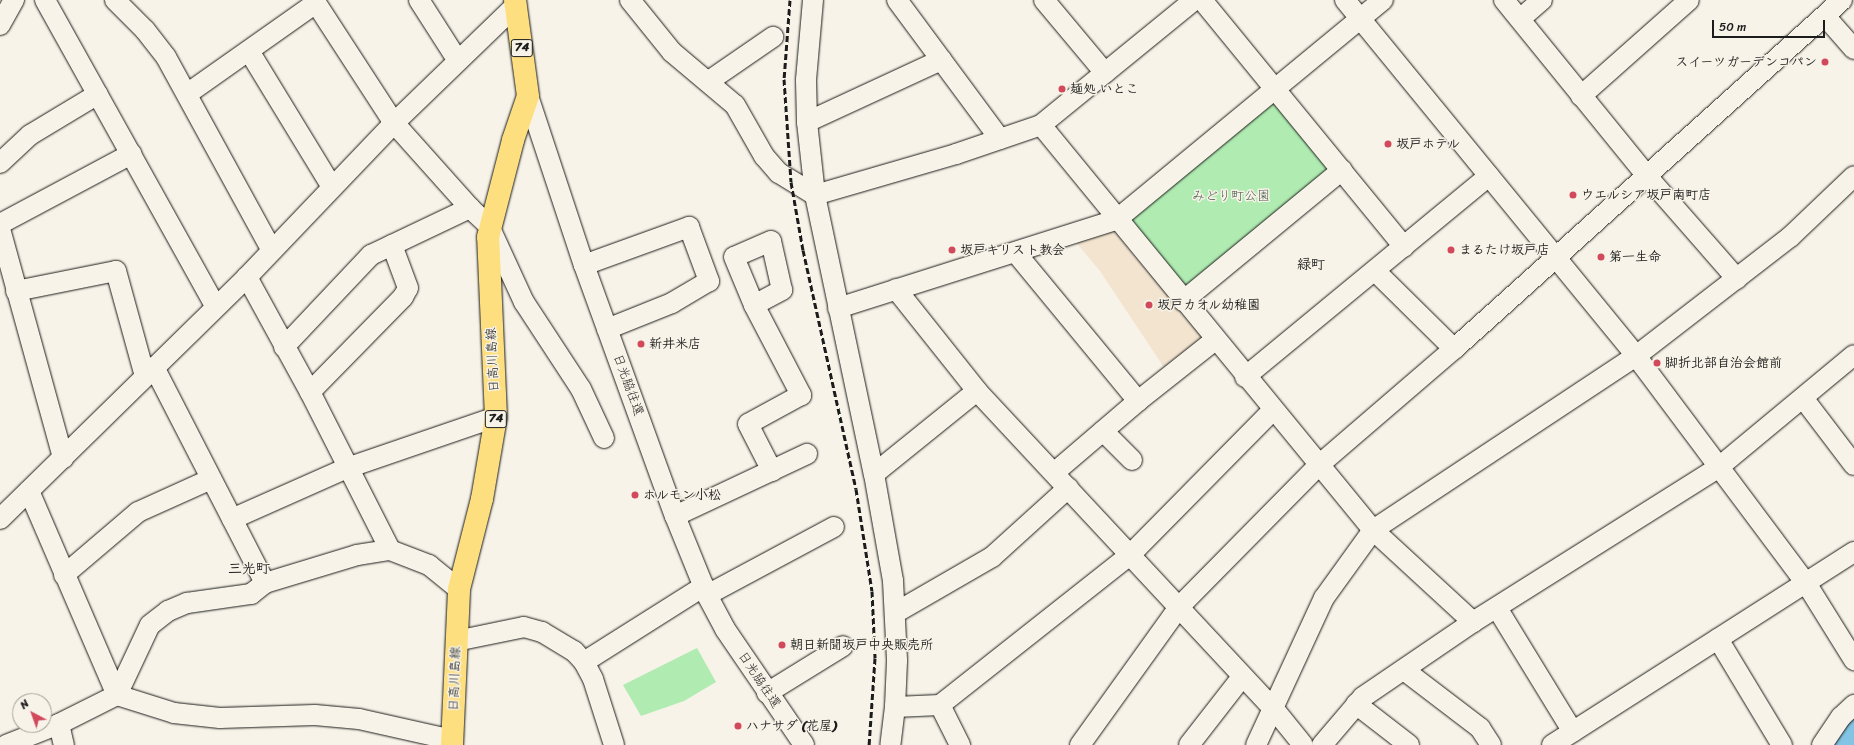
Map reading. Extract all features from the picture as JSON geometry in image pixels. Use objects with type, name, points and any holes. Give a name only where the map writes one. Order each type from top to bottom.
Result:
[{"type":"main road","name":"日光脇往還","points":[[516,3],[528,96]]},
{"type":"main road","name":"日高川島線","points":[[453,742],[459,589],[482,499],[496,417],[487,261],[489,226],[528,96]]},
{"type":"street","points":[[0,25],[14,0]]},
{"type":"street","points":[[45,0],[215,306]]},
{"type":"street","points":[[419,0],[458,61]]},
{"type":"street","points":[[630,0],[672,52],[709,81],[735,105],[764,156],[779,173],[815,195],[1041,126],[1194,0]]},
{"type":"street","points":[[813,0],[808,57],[807,122],[815,195],[874,474],[893,581],[895,613],[895,706],[890,745]]},
{"type":"street","points":[[897,0],[1000,139]]},
{"type":"street","points":[[1044,0],[1104,73]]},
{"type":"street","points":[[1202,0],[1404,247]]},
{"type":"street","points":[[1345,0],[1556,256],[1636,356],[1806,583],[1854,660]]},
{"type":"street","points":[[838,308],[1016,253],[1116,220],[1276,90],[1383,0]]},
{"type":"street","points":[[1504,0],[1646,175],[1737,279]]},
{"type":"street","points":[[1520,19],[1542,0]]},
{"type":"street","points":[[1581,96],[1689,0]]},
{"type":"street","points":[[1080,745],[1179,607],[1319,465],[1454,349],[1842,0]]},
{"type":"street","points":[[187,94],[249,51],[315,2],[394,123],[470,208],[489,226],[524,302],[581,389],[604,438]]},
{"type":"street","points":[[0,519],[247,276],[394,123],[516,3]]},
{"type":"street","points":[[127,4],[166,57],[271,250]]},
{"type":"street","points":[[1825,16],[1854,48]]},
{"type":"street","points":[[709,81],[773,37]]},
{"type":"street","points":[[249,51],[332,187]]},
{"type":"street","points":[[807,122],[941,60]]},
{"type":"street","points":[[0,163],[30,135],[98,94]]},
{"type":"street","name":"日光脇往還","points":[[528,96],[584,265],[675,516],[705,591],[725,629],[767,693],[804,745]]},
{"type":"street","points":[[1041,126],[1245,377],[1373,530],[1473,622]]},
{"type":"street","points":[[0,224],[131,154]]},
{"type":"street","points":[[1183,301],[1342,170]]},
{"type":"street","points":[[1245,377],[1375,272],[1489,176]]},
{"type":"street","points":[[1256,745],[1274,710],[1324,598],[1373,530],[1636,356],[1790,237],[1854,176]]},
{"type":"street","points":[[284,347],[371,255],[470,208]]},
{"type":"street","points":[[584,265],[689,227],[708,281],[672,303],[607,329]]},
{"type":"street","points":[[0,229],[62,458]]},
{"type":"street","points":[[310,392],[403,297],[408,288],[392,245]]},
{"type":"street","points":[[1016,253],[1138,401]]},
{"type":"street","points":[[16,291],[116,271],[149,372],[211,479],[265,583]]},
{"type":"street","points":[[1375,272],[1454,349]]},
{"type":"street","points":[[247,276],[284,347],[310,392],[347,468],[390,550]]},
{"type":"street","points":[[896,290],[977,390],[1055,472],[1068,488],[1274,710],[1303,745]]},
{"type":"street","points":[[754,305],[801,394],[748,424],[772,471]]},
{"type":"street","points":[[1055,472],[1138,401],[1215,340]]},
{"type":"street","points":[[1322,745],[1356,704],[1473,622],[1718,467],[1854,355]]},
{"type":"street","points":[[874,474],[977,390]]},
{"type":"street","points":[[1803,398],[1854,465]]},
{"type":"street","points":[[895,706],[940,705],[1130,555],[1273,410]]},
{"type":"street","points":[[232,519],[347,468],[496,417]]},
{"type":"street","points":[[1103,431],[1132,460]]},
{"type":"street","points":[[675,516],[807,454]]},
{"type":"street","points":[[64,575],[138,512],[211,479]]},
{"type":"street","points":[[895,613],[992,557],[1068,488]]},
{"type":"street","points":[[29,490],[64,575],[117,695],[174,714],[220,718],[315,715],[359,719],[453,742]]},
{"type":"street","points":[[584,662],[705,591],[834,527]]},
{"type":"street","points":[[6,745],[59,724],[117,695],[150,625],[168,611],[187,603],[251,594],[265,583],[357,555],[390,550],[429,565],[459,589]]},
{"type":"street","points":[[1552,745],[1854,552]]},
{"type":"street","points":[[1497,608],[1573,732]]},
{"type":"street","points":[[456,641],[524,627],[542,632],[574,652],[584,662],[593,679],[614,745]]},
{"type":"street","points":[[1718,639],[1776,743]]},
{"type":"street","points":[[767,693],[843,646]]},
{"type":"street","points":[[1404,670],[1480,728],[1491,745]]},
{"type":"street","points":[[1189,745],[1242,677]]},
{"type":"street","points":[[1356,704],[1409,745]]},
{"type":"street","points":[[940,705],[960,745]]},
{"type":"street","points":[[1822,745],[1841,717],[1854,705]]},
{"type":"street","points":[[59,724],[64,745]]},
{"type":"shaded area","name":"坂戸カオル幼稚園","points":[[1113,230],[1204,339],[1167,372],[1100,271],[1075,241]]},
{"type":"green space","name":"みどり町公園","points":[[1275,99],[1334,170],[1186,293],[1127,222]]},
{"type":"green space","points":[[697,648],[716,682],[684,701],[641,716],[623,685]]},
{"type":"waterway","points":[[1843,745],[1854,731]]},
{"type":"railway","points":[[790,0],[784,79],[791,182],[803,250],[856,489],[872,591],[875,658],[869,745]]},
{"type":"place","name":"スイーツガーデンコパン","points":[[1825,62]]},
{"type":"place","name":"麺処 いとこ","points":[[1062,89]]},
{"type":"place","name":"坂戸ホテル","points":[[1388,144]]},
{"type":"place","name":"ウエルシア坂戸南町店","points":[[1573,195]]},
{"type":"place","name":"坂戸キリスト教会","points":[[952,250]]},
{"type":"place","name":"まるたけ坂戸店","points":[[1451,250]]},
{"type":"place","name":"第一生命","points":[[1601,257]]},
{"type":"place","name":"坂戸カオル幼稚園","points":[[1149,305]]},
{"type":"place","name":"新井米店","points":[[641,344]]},
{"type":"place","name":"脚折北部自治会館前","points":[[1657,363]]},
{"type":"place","name":"ホルモン小松","points":[[635,495]]},
{"type":"place","name":"朝日新聞坂戸中央販売所","points":[[782,645]]},
{"type":"place","name":"ハナサダ (花屋)","points":[[738,726]]},
{"type":"district","name":"緑町","points":[[1311,265]]},
{"type":"district","name":"三光町","points":[[249,569]]}]
